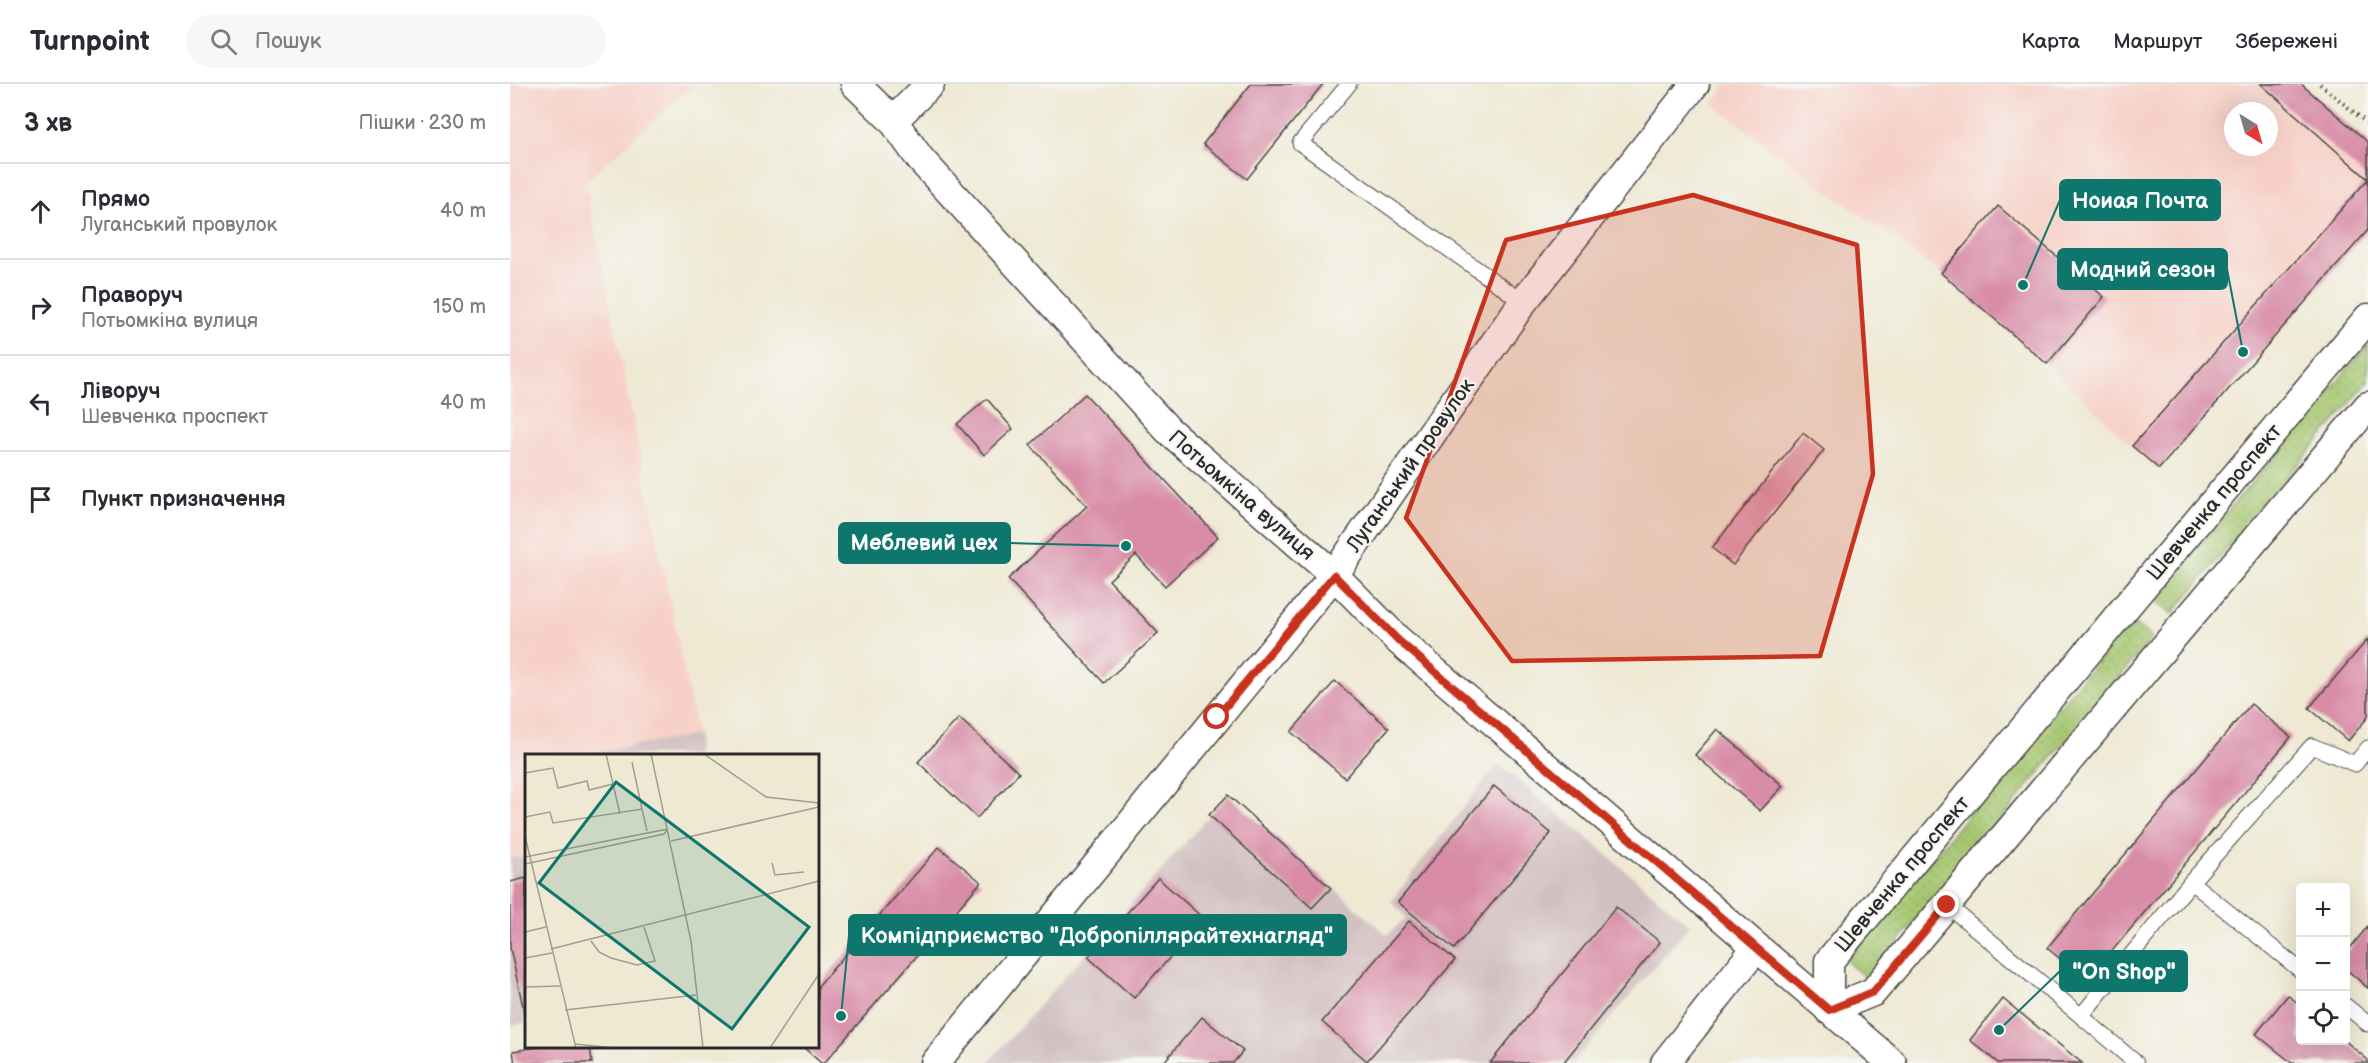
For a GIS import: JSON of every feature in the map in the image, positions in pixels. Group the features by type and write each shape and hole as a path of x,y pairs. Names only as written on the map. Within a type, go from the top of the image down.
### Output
{"street":[{"name":"Потьомкіна вулиця","path":"855,84 892,121 921,160 1168,430 1334,575 1398,640 1892,1063"},
{"path":"892,121 930,84"},
{"name":"Луганський провулок","path":"935,1063 1334,575 1523,302 1695,84"},
{"name":"Шевченка проспект","path":"1829,1010 1829,961 2368,318"},
{"path":"1829,1010 1873,992 2368,406"},
{"path":"1665,1063 1756,948"}],"lane":[{"path":"1349,84 1300,143 1523,302"},
{"path":"2081,1016 2191,882 2312,746 2355,764 2368,748"},
{"path":"2191,882 2296,966"},
{"path":"1947,905 2136,1063"},
{"path":"2350,1009 2368,1024"}],"path":[{"path":"2320,84 2368,124"}],"highlighted area":[{"path":"1693,195 1857,245 1873,474 1820,656 1512,661 1406,518 1506,240"}],"shaded area":[{"path":"510,84 694,84 585,182 697,735 585,754 525,754 525,857 510,858"},
{"path":"1727,84 2261,84 2368,179 2132,446 2047,364 1941,273 1804,174 1712,103"},
{"path":"697,735 696,754 585,754"},
{"path":"1498,763 1690,925 1573,1063 988,1063 1228,795 1387,935 1406,918 1391,901"},
{"path":"525,857 525,1023 510,1025 510,858"}],"green space":[{"path":"2368,345 2368,382 2172,614 2154,599"},
{"path":"2131,621 2152,638 1867,979 1846,961"}],"building":[{"path":"1251,84 1323,84 1247,179 1203,144"},
{"path":"2261,84 2301,84 2368,142 2368,179"},
{"path":"2368,179 2368,230 2159,469 2132,446"},
{"path":"1998,206 2104,297 2047,364 1941,273"},
{"path":"1085,394 1218,537 1165,586 1136,555 1109,580 1158,633 1104,683 1008,579 1087,506 1030,445"},
{"path":"987,399 1013,429 984,455 957,424"},
{"path":"1803,433 1824,450 1733,565 1712,548"},
{"path":"2368,639 2368,717 2348,741 2309,708"},
{"path":"1335,681 1389,728 1345,778 1291,732"},
{"path":"2251,704 2291,737 2087,981 2047,948"},
{"path":"959,718 1019,773 977,818 918,762"},
{"path":"1717,729 1783,786 1760,811 1695,755"},
{"path":"1494,786 1551,833 1454,949 1398,902"},
{"path":"1228,795 1331,888 1312,908 1209,815"},
{"path":"939,847 981,882 824,1063 821,1063 804,1048 819,1048 819,985"},
{"path":"525,878 525,1011 510,948 510,882"},
{"path":"1158,878 1204,919 1134,998 1088,957"},
{"path":"1616,907 1660,942 1563,1063 1490,1063"},
{"path":"1409,921 1455,960 1367,1061 1322,1022"},
{"path":"2368,926 2368,988 2350,972 2350,948"},
{"path":"2288,995 2296,1002 2296,1045 2350,1045 2368,1060 2368,1063 2292,1063 2256,1034"},
{"path":"2003,999 2082,1063 1998,1063 1970,1040"},
{"path":"1202,1017 1243,1051 1233,1063 1163,1063"},
{"path":"532,1048 590,1048 592,1063 515,1063 513,1051"}],"place":[{"name":"Ноиая Почта","path":"2023,285"},
{"name":"Модний сезон","path":"2243,352"},
{"name":"Меблевий цех","path":"1126,546"},
{"name":"Компідприємство \"Добропіллярайтехнагляд\"","path":"841,1016"},
{"name":"\"On Shop\"","path":"1999,1030"}],"route":[{"path":"1217,717 1334,575 1398,640 1829,1010 1873,992 1947,905"}]}
